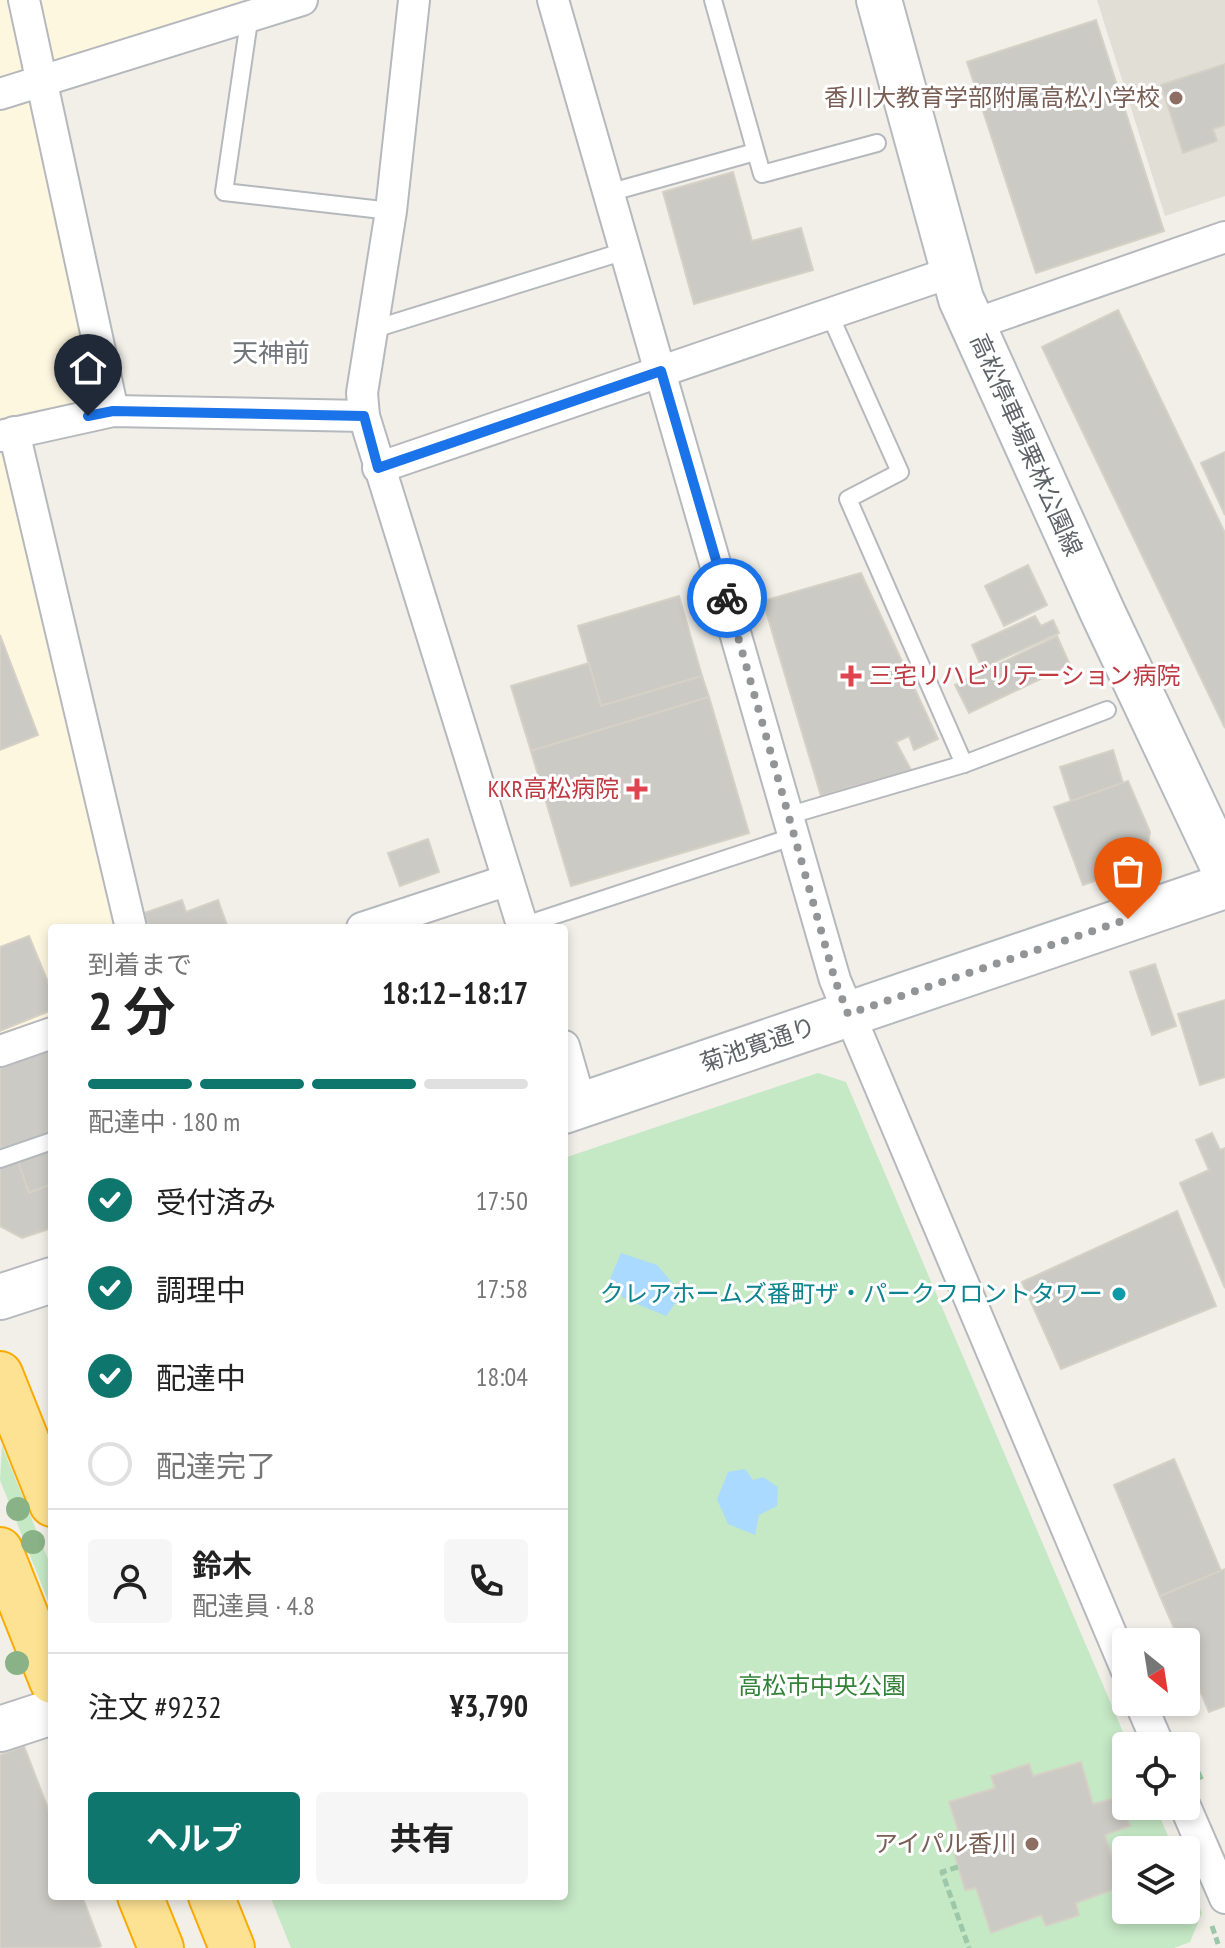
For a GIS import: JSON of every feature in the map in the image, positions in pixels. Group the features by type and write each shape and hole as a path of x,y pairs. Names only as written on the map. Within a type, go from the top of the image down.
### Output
{"highway":[{"path":"0,1374 48,1494"},
{"path":"0,1550 48,1671"},
{"path":"142,1900 161,1948"},
{"path":"213,1900 232,1948"}],"main road":[{"name":"高松停車場栗林公園線","path":"879,0 952,272 972,325 1225,871"},
{"name":"菊池寛通り","path":"573,1108 1225,886"},
{"path":"0,1297 48,1281"},
{"path":"0,1729 48,1713"}],"street":[{"path":"24,0 113,411"},
{"path":"0,94 302,0"},
{"path":"414,0 391,211 362,393 364,416 521,924"},
{"path":"553,0 848,1014 1037,1493 1112,1641"},
{"path":"972,325 1225,237"},
{"path":"378,468 952,272"},
{"path":"130,924 7,434 113,411 364,416"},
{"path":"374,924 508,880"},
{"path":"0,1051 48,1034"},
{"path":"568,1074 573,1108"},
{"path":"1151,1716 1163,1732"},
{"path":"1200,1814 1225,1898"}],"lane":[{"path":"713,0 762,174 877,143"},
{"path":"250,14 224,192 391,211"},
{"path":"608,193 755,152"},
{"path":"371,330 625,251"},
{"path":"829,313 900,472 848,499 964,764"},
{"path":"530,924 1107,710"},
{"path":"0,1159 48,1142"}],"path":[{"path":"958,1867 942,1872 969,1948"}],"shaded area":[{"path":"0,0 291,0 0,84"},
{"name":"香川大教育学部附属高松小学校","path":"1097,0 1225,0 1225,196 1165,216"},
{"path":"26,100 39,113 96,391 90,406 0,429 0,108"},
{"path":"0,454 10,464 113,924 48,924 48,1018 0,1036"}],"green space":[{"name":"高松市中央公園","path":"818,1073 846,1082 1112,1706 1112,1716 1116,1716 1123,1732 1112,1732 1112,1820 1161,1820 1168,1836 1112,1836 1112,1924 1197,1924 1190,1942 1174,1948 291,1948 272,1900 568,1900 568,1157"},
{"path":"2,1446 48,1559 48,1601 0,1480"}],"water":[{"path":"621,1253 657,1265 682,1294 666,1316 623,1298 610,1279"},
{"path":"745,1469 753,1480 763,1477 778,1487 777,1506 759,1515 755,1535 728,1524 717,1499 728,1472"}],"building":[{"path":"1096,20 1164,231 1036,273 967,62"},
{"path":"1225,64 1225,125 1213,129 1217,141 1183,153 1161,85"},
{"path":"733,172 752,241 801,228 813,270 694,304 663,192"},
{"path":"1118,310 1225,533 1225,728 1042,347"},
{"path":"1225,452 1225,515 1201,463"},
{"path":"1028,565 1047,605 1004,626 985,586"},
{"path":"861,573 938,739 914,750 909,736 896,742 911,770 821,796 763,601"},
{"path":"679,596 702,676 601,706 578,626"},
{"path":"1035,616 1041,626 1053,620 1059,633 982,668 972,645"},
{"path":"0,635 38,735 0,750"},
{"path":"1057,636 1070,665 969,713 955,685"},
{"path":"589,663 601,706 702,676 709,697 531,751 511,686"},
{"path":"709,697 749,833 571,886 531,751"},
{"path":"1113,750 1123,783 1071,801 1060,767"},
{"path":"1128,781 1150,832 1144,864 1083,885 1054,807"},
{"path":"428,839 439,872 400,886 388,853"},
{"path":"182,900 186,912 218,900 227,924 148,924 144,913"},
{"path":"29,936 48,982 48,1012 0,1031 0,947"},
{"path":"1155,964 1176,1026 1152,1035 1130,972"},
{"path":"1225,1000 1225,1077 1200,1085 1178,1014"},
{"path":"48,1050 48,1137 0,1154 0,1067"},
{"path":"1212,1133 1220,1150 1225,1148 1225,1288 1180,1183 1209,1170 1196,1140"},
{"path":"48,1148 48,1186 29,1193 17,1159"},
{"path":"17,1159 29,1193 48,1186 48,1229 22,1238 0,1226 0,1165"},
{"name":"クレアホームズ番町ザ・パークフロントタワー","path":"1177,1211 1216,1306 1061,1369 1022,1282"},
{"path":"1174,1459 1221,1571 1160,1596 1114,1485"},
{"path":"1225,1569 1225,1706 1209,1712 1200,1690 1200,1628 1174,1628 1160,1596"},
{"path":"24,1746 48,1809 48,1900 84,1900 101,1946 0,1948 0,1755"},
{"path":"1081,1762 1093,1804 1112,1799 1112,1820 1128,1820 1130,1826 1105,1835 1112,1858 1112,1890 1076,1903 1079,1915 1046,1926 1041,1915 991,1933 976,1888 965,1890 954,1853 964,1849 949,1802 995,1788 991,1776 1029,1764 1033,1776"}],"way so far":[{"path":"727,598 835,980 848,1014 1128,919"}],"place":[{"name":"香川大教育学部附属高松小学校","path":"1176,98"},
{"name":"三宅リハビリテーション病院","path":"851,676"},
{"name":"KKR高松病院","path":"637,789"},
{"name":"クレアホームズ番町ザ・パークフロントタワー","path":"1119,1294"},
{"name":"アイパル香川","path":"1032,1844"}],"district":[{"name":"天神前","path":"271,353"}],"route":[{"path":"88,416 113,411 364,416 378,468 661,371 727,598"}]}
